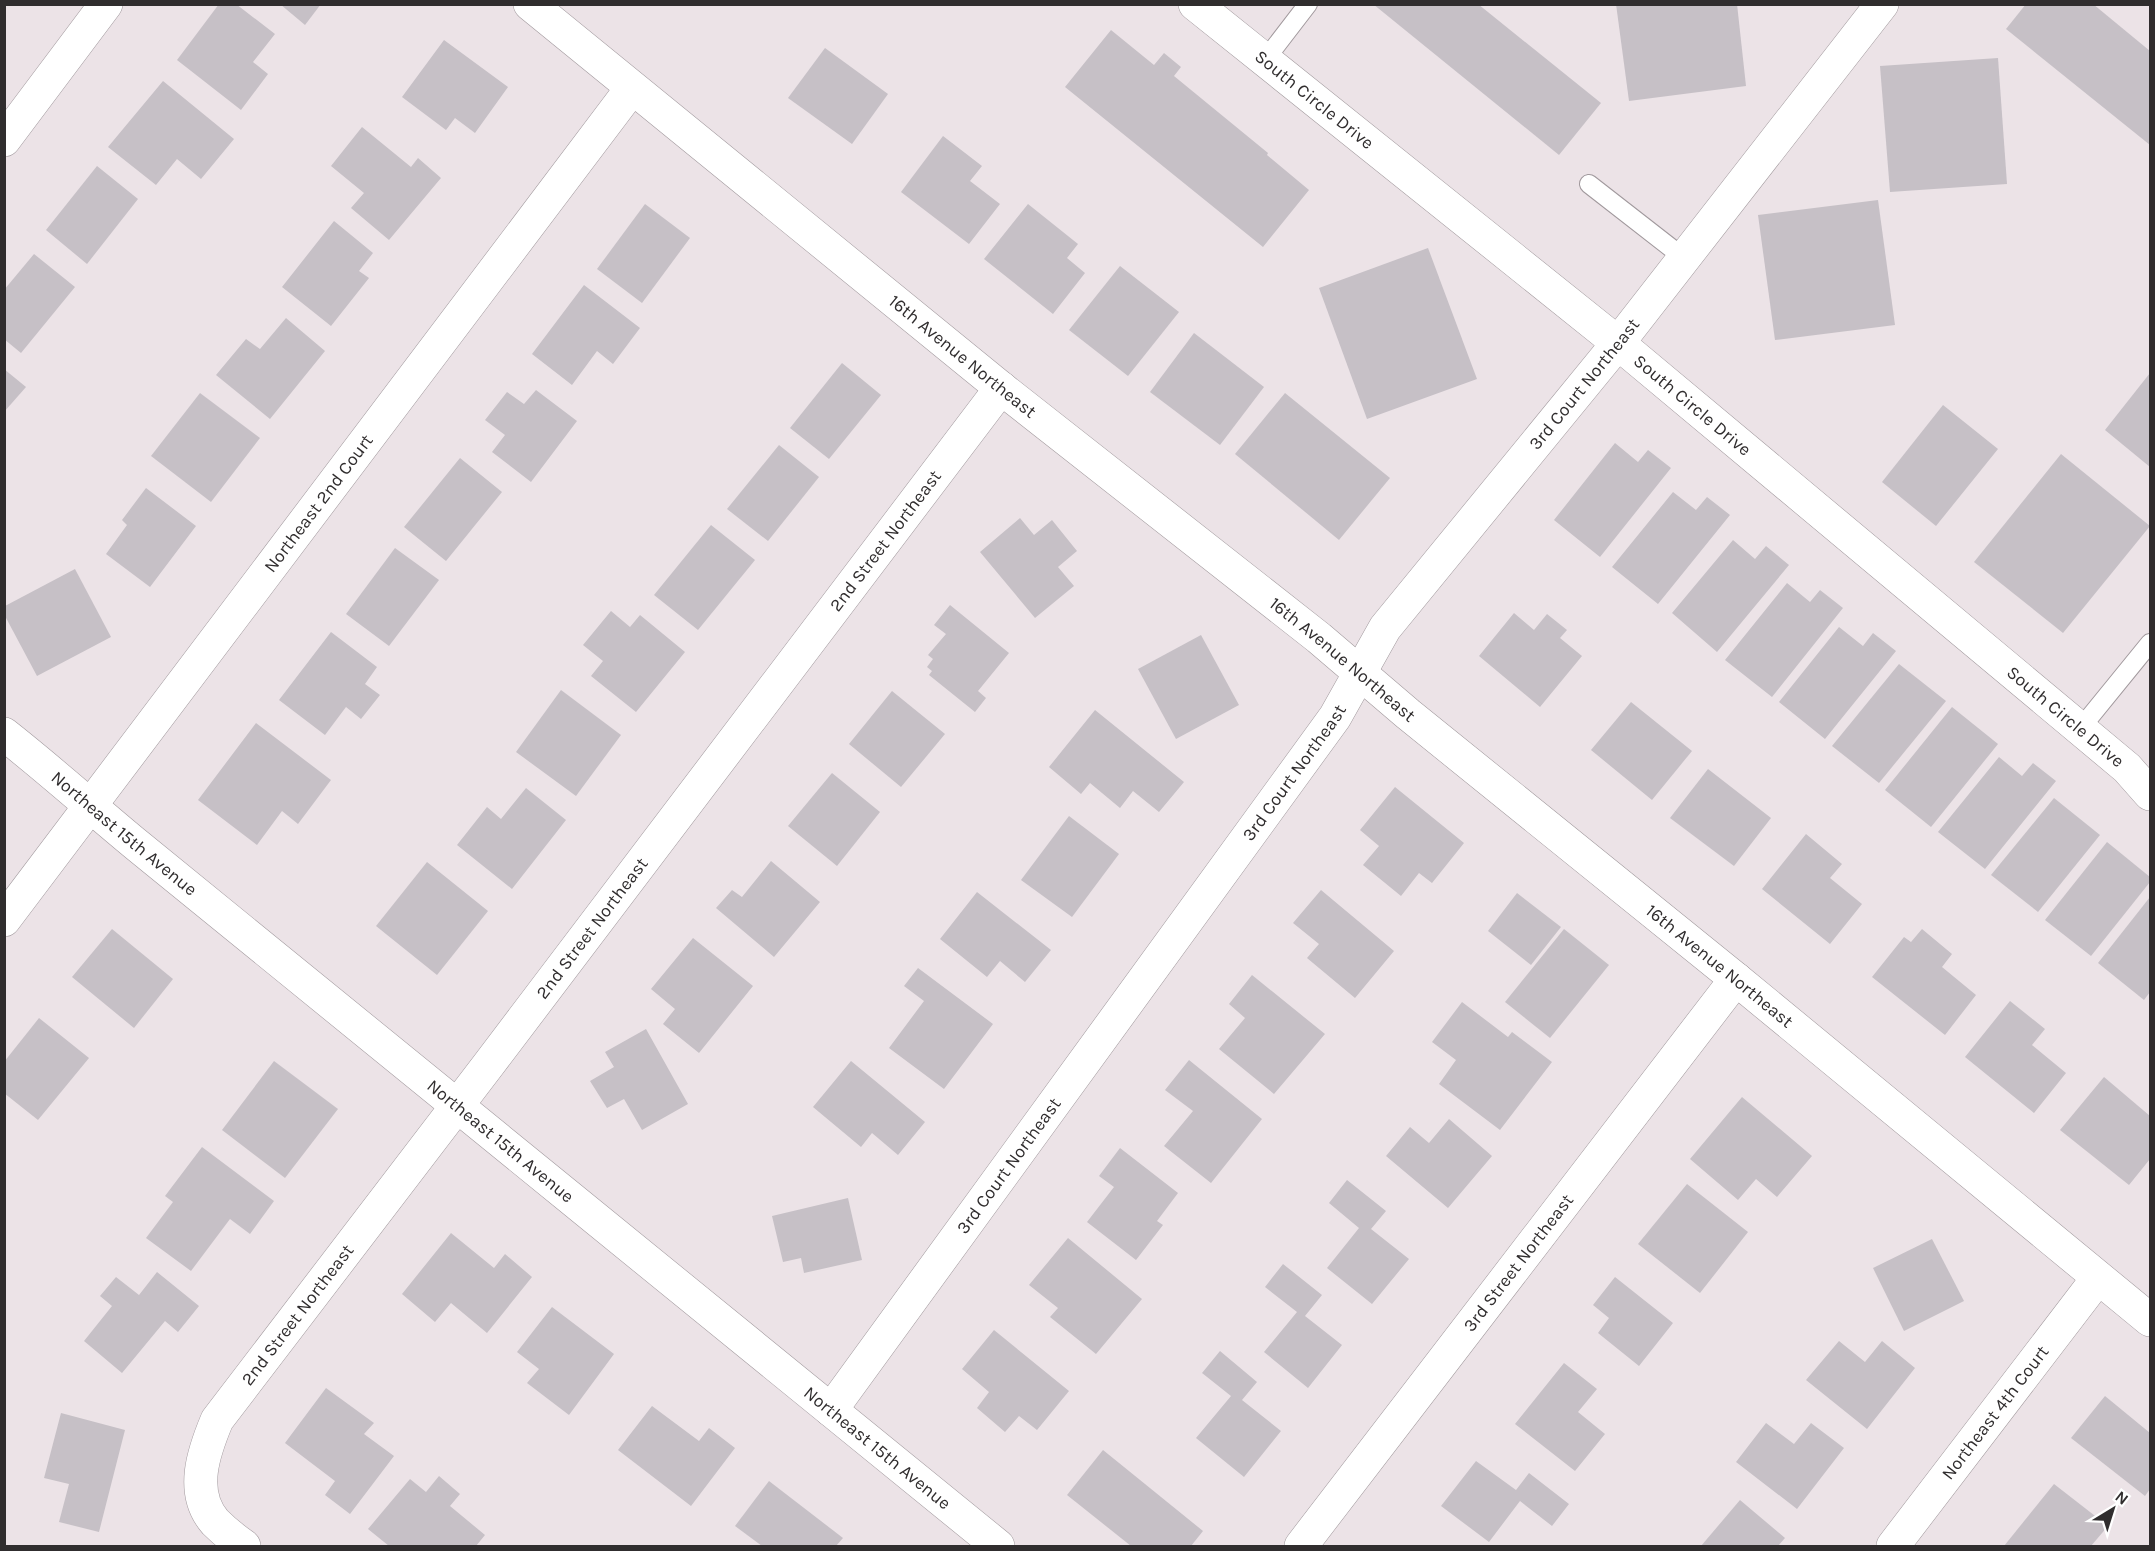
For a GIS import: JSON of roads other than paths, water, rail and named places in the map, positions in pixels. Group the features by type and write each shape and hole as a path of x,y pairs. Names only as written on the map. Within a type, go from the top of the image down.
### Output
{"street":[{"path":"4,140 105,4"},
{"name":"16th Avenue Northeast","path":"530,4 1002,388 1319,638 2151,1320"},
{"name":"South Circle Drive","path":"1195,4 1618,343 2127,768 2151,794"},
{"name":"3rd Court Northeast","path":"831,1410 1335,717 1385,628 1618,343 1882,4"},
{"name":"Northeast 2nd Court","path":"4,920 632,88"},
{"name":"2nd Street Northeast","path":"244,1546 213,1520 204,1502 200,1476 205,1448 217,1419 1002,388"},
{"name":"Northeast 15th Avenue","path":"4,734 998,1546"},
{"name":"3rd Street Northeast","path":"1301,1546 1736,979"},
{"name":"Northeast 4th Court","path":"1893,1546 2098,1278"}],"lane":[{"path":"1265,60 1308,4"},
{"path":"1589,184 1684,258"},
{"path":"2080,729 2151,643"}]}
